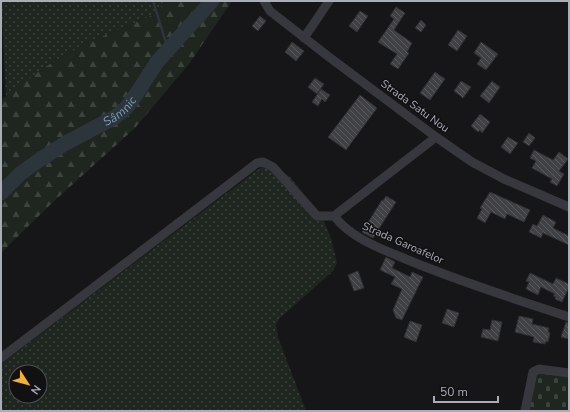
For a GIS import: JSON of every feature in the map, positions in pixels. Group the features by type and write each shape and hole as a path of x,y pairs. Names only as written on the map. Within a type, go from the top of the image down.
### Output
{"street":[{"name":"Strada Satu Nou","path":"264,1 270,11 304,38 436,137 472,162 493,174 569,207"},
{"path":"304,38 329,1"},
{"path":"1,358 258,163 263,162 273,167 317,216 334,216 436,137"},
{"name":"Strada Garoafelor","path":"334,216 339,223 350,232 382,249 462,282 569,317"},
{"path":"525,411 533,372 535,370 539,369 569,373"}],"green space":[{"path":"1,1 167,1 151,16 87,43 45,67 6,97"},
{"path":"167,1 232,1 189,64 135,128 51,204 1,253 1,100 45,67 87,43 151,16"},
{"path":"264,165 289,176 321,214 331,238 337,263 333,271 280,318 276,325 278,337 306,411 1,411 1,364"},
{"path":"538,372 569,376 569,411 529,411 535,375"}],"building":[{"path":"396,7 405,13 394,30 412,43 407,52 409,53 398,69 390,64 397,54 378,42 394,19 390,16"},
{"path":"360,11 368,16 357,32 349,26"},
{"path":"260,16 266,21 258,31 252,26"},
{"path":"421,20 426,25 421,32 415,28"},
{"path":"458,30 467,36 457,51 448,45"},
{"path":"292,42 304,51 296,61 285,52"},
{"path":"481,42 498,54 486,70 477,64 481,58 474,53"},
{"path":"435,72 445,79 430,100 420,93"},
{"path":"315,78 324,84 317,94 308,87"},
{"path":"461,81 471,87 463,98 454,91"},
{"path":"492,81 500,87 489,103 480,96"},
{"path":"321,89 330,95 325,102 322,99 318,106 312,102"},
{"path":"360,95 377,108 346,150 328,137"},
{"path":"480,114 490,122 482,133 480,130 478,132 471,126"},
{"path":"529,133 535,138 529,146 523,142"},
{"path":"508,137 518,143 510,154 501,147"},
{"path":"534,150 553,160 559,152 568,159 559,171 564,174 557,186 550,182 552,179 532,168 536,161 530,158"},
{"path":"490,192 530,210 524,222 507,214 505,219 491,212 485,223 477,218 482,209 480,208"},
{"path":"386,196 396,202 373,238 362,232"},
{"path":"543,215 556,222 553,228 569,236 569,245 543,233 541,238 529,232 533,224 537,226"},
{"path":"386,257 395,262 392,268 410,277 412,272 423,277 402,320 396,318 393,310 402,289 391,284 395,277 380,270"},
{"path":"358,271 364,288 354,291 348,275"},
{"path":"530,273 553,284 556,278 569,284 562,302 555,299 556,297 553,296 555,294 541,287 538,295 526,289 529,282 526,281"},
{"path":"447,309 459,313 454,327 442,323"},
{"path":"519,316 533,319 532,324 549,328 548,332 550,333 548,342 546,341 545,344 533,342 534,337 515,332"},
{"path":"492,320 502,322 498,341 481,337 483,329 490,330"},
{"path":"410,321 422,325 416,342 404,337"},
{"path":"566,322 569,323 569,339 561,337"}],"waterway":[{"path":"153,1 168,49"},
{"name":"Sâmnic","path":"1,193 20,174 35,163 64,144 115,117 126,108 157,62 212,1"}]}
